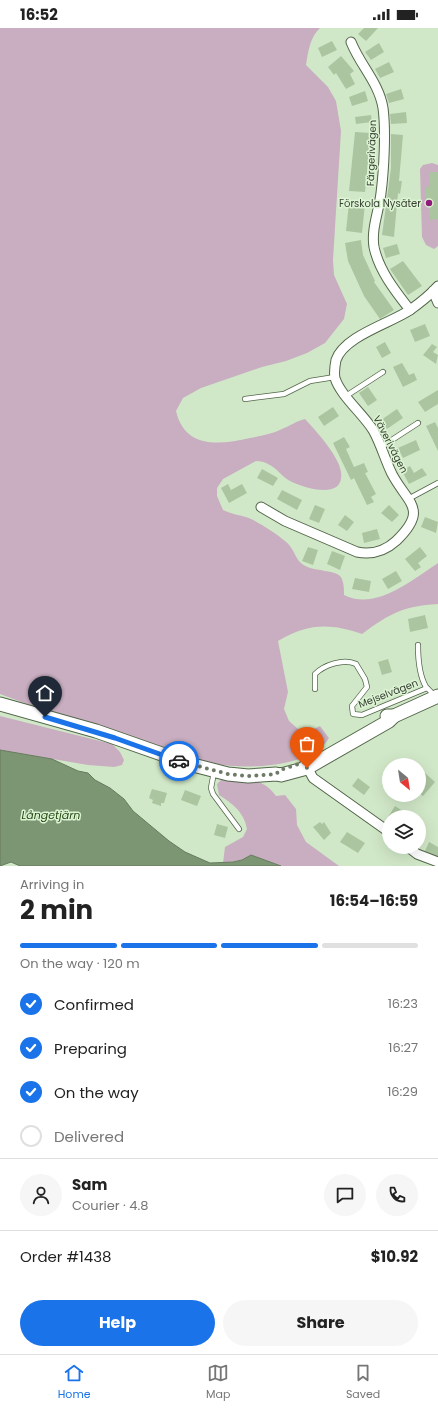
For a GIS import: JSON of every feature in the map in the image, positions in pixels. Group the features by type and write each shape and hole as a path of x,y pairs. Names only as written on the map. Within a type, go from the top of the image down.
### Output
{"street":[{"name":"Färgerivägen","path":"352,42 357,57 369,72 382,106 384,128 381,193 373,235 374,247 386,276 410,310"},
{"path":"335,377 337,359 345,346 410,310 436,289"},
{"path":"436,289 438,303"},
{"name":"Väverivägen","path":"261,507 285,522 336,545 366,554 384,550 401,536 413,516 414,511 410,498 394,476 381,447 364,417 346,396 335,377"},
{"path":"0,704 96,731 170,758 215,771 248,776 276,774 280,770 306,765 386,716 394,716 433,694"},
{"path":"306,765 313,778 382,827"},
{"path":"417,854 438,862"}],"lane":[{"path":"346,396 383,372"},
{"path":"245,398 284,394 310,382 335,377"},
{"path":"381,447 418,423"},
{"path":"410,498 438,483"},
{"path":"418,645 420,668 433,694"},
{"name":"Mejselvägen","path":"315,689 315,674 318,671 345,661 356,664 365,679 367,687 352,706 353,714 362,715 433,694"},
{"path":"215,771 211,788 213,794 239,829"}],"shaded area":[{"path":"0,28 320,28 312,40 306,65 328,87 336,101 341,131 333,260 334,275 347,304 344,319 325,343 307,353 201,388 183,398 176,411 180,423 187,432 195,438 215,443 266,435 305,419 332,451 336,459 341,472 341,481 337,487 322,490 304,487 287,479 267,463 256,461 223,479 217,488 217,496 223,510 249,518 282,538 288,544 299,561 305,566 335,573 340,576 343,583 344,595 356,599 369,599 381,596 405,585 438,563 438,604 415,607 397,612 380,621 362,634 340,628 319,627 299,631 278,641 288,692 284,709 289,721 298,729 314,729 320,726 329,738 321,747 311,754 285,763 271,765 232,766 214,763 161,749 60,716 0,694"},
{"name":"Förskola Nysäter","path":"432,163 438,165 438,246 434,249 426,245 422,237 420,169 423,165"},
{"path":"0,716 112,744 120,752 124,760 122,765 114,767 88,765 0,750"},
{"path":"222,779 252,780 265,785 276,796 285,795 296,809 297,825 306,842 339,866 281,866 251,855 242,860 223,863 225,847 243,837 247,829 241,813 219,795 217,784"}],"water":[{"name":"Långetjärn","path":"0,750 52,759 78,771 88,773 95,780 110,788 124,799 133,811 169,841 185,852 210,863 233,862 242,860 251,855 281,866 20,866 11,862 0,866"}],"building":[{"path":"364,28 378,28 366,41 358,34"},
{"path":"332,41 337,50 322,57 318,48"},
{"path":"379,43 384,52 371,60 365,52"},
{"path":"341,56 354,71 350,74 355,84 346,89 336,73 334,75 328,67"},
{"path":"389,62 394,72 380,78 375,69"},
{"path":"401,89 404,99 389,103 386,94"},
{"path":"365,91 368,101 352,106 349,97"},
{"path":"406,112 407,123 391,124 390,114"},
{"path":"371,115 372,122 356,124 355,117"},
{"path":"355,132 371,133 365,192 349,191"},
{"path":"391,134 403,135 399,181 402,181 400,194 398,193 394,237 382,235 391,168"},
{"path":"429,172 438,172 438,219 429,220 429,205 425,205 425,187 429,187"},
{"path":"349,203 365,204 362,233 346,231"},
{"path":"361,240 363,255 375,281 374,282 394,310 380,319 364,296 348,261 345,243"},
{"path":"397,244 400,254 386,258 383,248"},
{"path":"403,261 422,286 408,295 390,269"},
{"path":"425,324 430,336 415,342 410,330"},
{"path":"385,342 391,353 382,358 376,347"},
{"path":"432,344 437,347 433,352 438,355 436,364 423,355"},
{"path":"402,363 409,375 414,373 417,380 403,387 393,367"},
{"path":"368,387 377,400 368,406 359,393"},
{"path":"438,390 438,404 425,412 418,402"},
{"path":"333,407 339,416 324,426 318,417"},
{"path":"397,409 403,418 387,429 381,420"},
{"path":"435,422 438,428 438,451 426,426"},
{"path":"344,437 350,447 346,449 354,467 364,463 368,472 365,473 376,494 371,497 374,502 367,505 354,478 351,480 333,443"},
{"path":"416,440 420,450 403,458 398,448"},
{"path":"410,466 414,473 422,468 427,475 409,484 402,471"},
{"path":"262,469 278,478 273,486 257,478"},
{"path":"228,484 231,490 242,484 247,493 229,503 221,488"},
{"path":"282,490 302,500 297,510 277,499"},
{"path":"315,505 325,509 319,523 309,519"},
{"path":"389,505 399,515 392,522 381,513"},
{"path":"345,515 354,522 347,531 338,525"},
{"path":"425,517 438,522 436,533 421,527"},
{"path":"377,529 380,539 364,543 362,533"},
{"path":"308,547 318,550 313,565 302,561"},
{"path":"420,547 427,556 418,563 421,567 415,571 405,559"},
{"path":"332,551 345,556 340,570 327,564"},
{"path":"396,571 402,581 388,589 382,579"},
{"path":"355,578 371,581 369,592 352,589"},
{"path":"425,615 428,628 410,632 408,619"},
{"path":"388,659 392,672 382,675 378,662"},
{"path":"426,774 435,782 426,792"},
{"path":"358,778 370,787 364,795 352,786"},
{"path":"152,789 167,793 164,803 161,803 161,806 152,803 153,800 149,798"},
{"path":"185,790 201,796 197,806 181,800"},
{"path":"395,806 401,810 392,810"},
{"path":"320,822 322,824 324,822 331,833 324,840 313,827"},
{"path":"217,824 228,827 225,838 214,835"},
{"path":"347,832 365,843 358,853 340,842"},
{"path":"429,842 438,847 438,856 426,851"}],"way so far":[{"path":"179,761 228,774 248,776 276,774 280,770 305,762 307,768"}],"place":[{"name":"Förskola Nysäter","path":"429,203"}],"route":[{"path":"45,717 96,731 179,761"}]}
